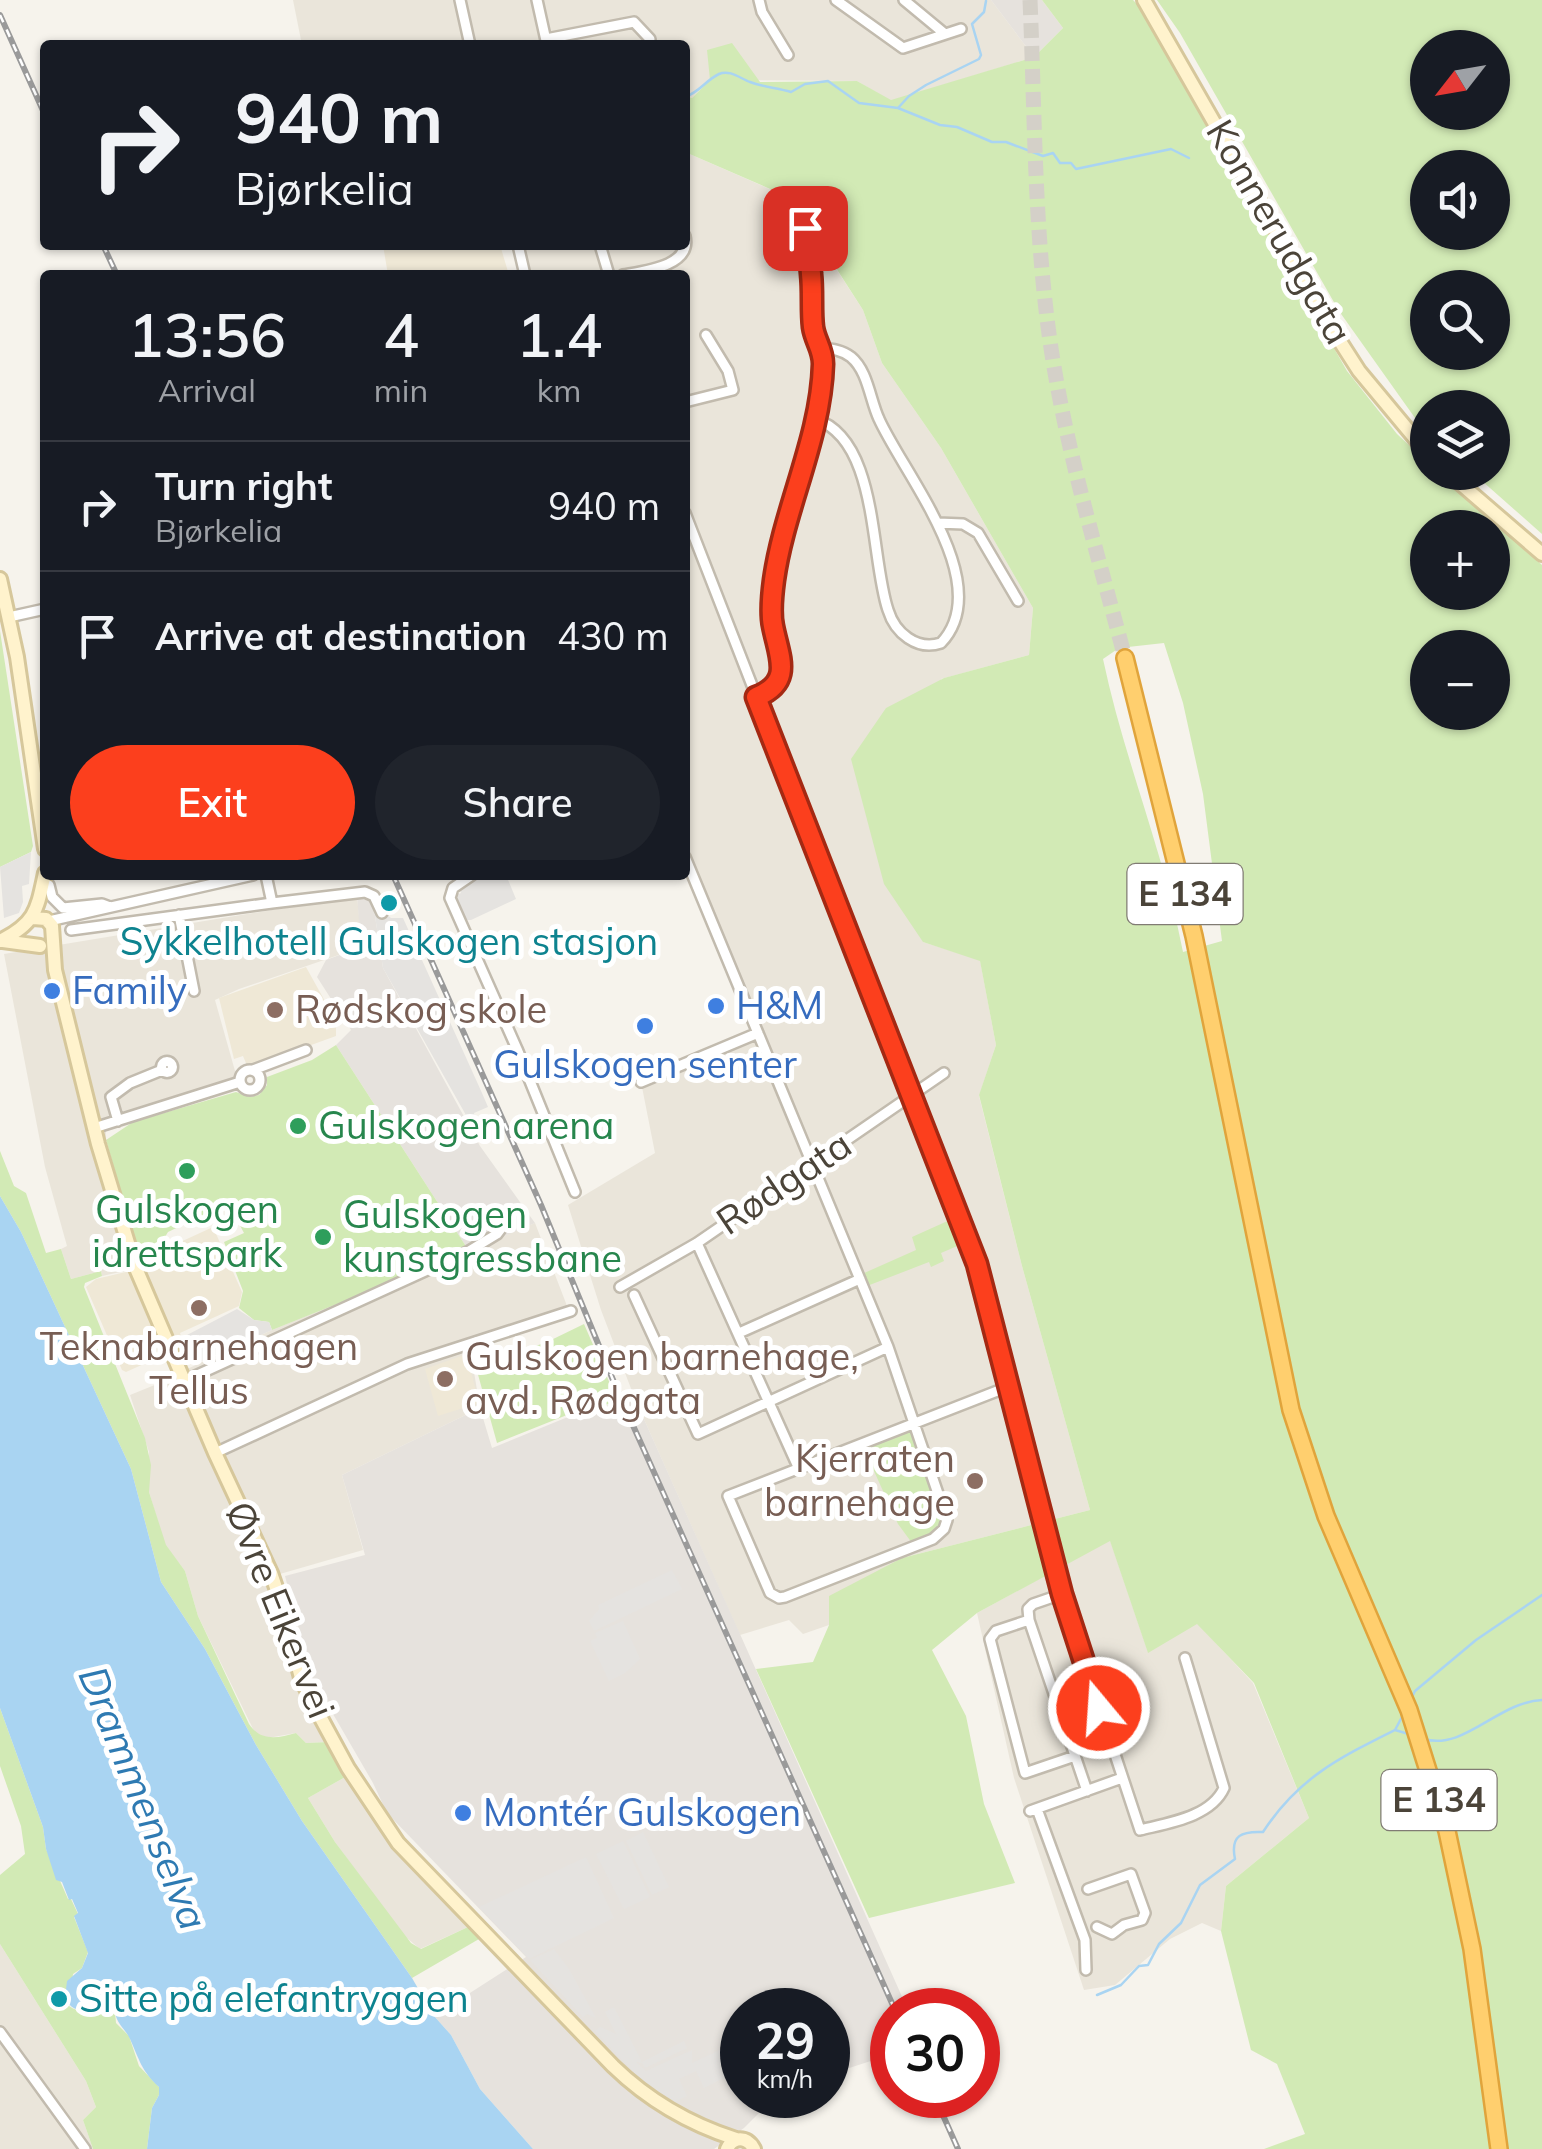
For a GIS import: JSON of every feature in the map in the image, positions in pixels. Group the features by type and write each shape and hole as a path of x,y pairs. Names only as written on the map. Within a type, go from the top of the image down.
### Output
{"highway":[{"name":"E 134","path":"1125,658 1178,864 1302,1455 1409,1710 1441,1807 1470,1937 1496,2149"}],"main road":[{"name":"Konnerudgata","path":"1144,0 1334,332 1358,371 1410,433"},
{"path":"1468,490 1542,554"},
{"path":"0,579 40,818"},
{"path":"0,941 41,930 48,880"},
{"name":"Øvre Eikervei","path":"41,930 56,970 94,1128 135,1266 215,1454 271,1573 301,1678 374,1810 398,1843 612,2066 642,2092 729,2146 749,2142 754,2149"}],"street":[{"path":"460,0 469,40"},
{"path":"538,0 546,40"},
{"path":"758,0 788,55"},
{"path":"836,0 903,48 961,29"},
{"path":"904,0 946,34"},
{"path":"555,40 634,22 650,39"},
{"path":"756,697 774,688 781,675 782,662 772,623 776,562 816,419 823,366 822,348 814,333 805,228"},
{"path":"643,270 659,266 685,250"},
{"path":"690,401 732,390 727,368 706,335"},
{"path":"816,419 836,430 861,477 872,516 888,612 908,638 931,646 941,643 950,634 957,610 949,548 921,488 880,423 859,366 837,350 822,348"},
{"path":"938,523 963,524 978,533 1018,600"},
{"path":"690,526 977,1264 1062,1594 1140,1830 1184,1819 1218,1800 1224,1788 1186,1658"},
{"path":"9,617 40,610"},
{"path":"690,869 888,1347 915,1423 947,1520 944,1529 933,1538 779,1598 770,1593 728,1496 798,1469 915,1423 1010,1386"},
{"path":"48,880 52,897 62,908 102,904 112,908"},
{"path":"41,930 68,918 232,880"},
{"path":"267,880 272,903"},
{"path":"465,880 453,888 450,898 575,1192"},
{"path":"71,930 365,892 374,896 382,914"},
{"path":"178,915 194,991"},
{"path":"641,1082 758,1032"},
{"path":"240,1082 244,1072 306,1050"},
{"path":"118,1121 111,1096 162,1070"},
{"path":"240,1082 246,1089 256,1088 260,1079 252,1070"},
{"name":"Rødgata","path":"620,1287 697,1243 944,1074"},
{"path":"94,1128 240,1082"},
{"path":"184,1381 469,1251 497,1234 506,1222"},
{"path":"697,1243 798,1469"},
{"path":"739,1332 860,1279"},
{"path":"634,1294 698,1434 888,1347"},
{"path":"215,1454 418,1360 571,1311"},
{"path":"1062,1594 1032,1604 1029,1620 1087,1791"},
{"path":"1029,1620 996,1631 990,1638 1024,1774 1075,1756"},
{"path":"1086,1970 1085,1940 1034,1810 1122,1778"},
{"path":"1088,1889 1131,1874 1145,1913 1142,1920 1124,1924 1112,1934 1097,1928"},
{"path":"0,2032 85,2149"}],"shaded area":[{"path":"293,0 991,0 1034,57 891,101 857,81 710,80 692,98 690,40 301,40"},
{"path":"991,0 1042,0 1063,28 1034,57"},
{"path":"690,154 790,198 863,310 882,363 941,448 1033,608 1029,655 941,679 923,942 980,960 996,1045 979,1096 1090,1510 902,1558 829,1625 803,1634 789,1620 740,1635 635,1399 601,1310 568,1205 655,1153 641,1082 758,1032 690,869 690,270 524,270 519,250 690,250"},
{"path":"384,250 502,250 508,270 387,270"},
{"path":"31,852 29,884 22,886 19,913 4,918 0,867"},
{"path":"473,880 508,880 516,899 464,920 454,896 461,893 458,886"},
{"path":"357,896 362,947 215,1000 237,1078 106,1121 106,1140 139,1255 185,1370 272,1330 535,1223 569,1311 469,1342 480,1408 342,1475 363,1550 273,1576 329,1742 306,1743 296,1733 268,1738 255,1733 198,1616 185,1571 165,1545 149,1492 149,1452 130,1395 177,1376 134,1269 102,1276 101,1271 71,1279 61,1249 67,1246 45,1167 4,954"},
{"path":"357,896 373,903 383,968 480,1146 535,1223 469,1251 336,1045 351,1030 317,977 326,960 361,947"},
{"path":"373,903 391,918 403,918 482,1093 488,1107 474,1113 476,1121 471,1124 383,968"},
{"name":"Rødskog skole","path":"306,967 336,1021 336,1036 248,1068 243,1056 234,1059 219,998"},
{"path":"213,1227 242,1292 239,1306 180,1333 182,1339 176,1343 139,1261"},
{"path":"130,1271 157,1334 138,1343 146,1363 126,1372 86,1287 96,1279"},
{"path":"237,1309 254,1320 269,1322 272,1330 195,1364 187,1335"},
{"path":"464,1355 479,1403 438,1416 425,1369"},
{"path":"635,1399 898,1988 870,1988 870,2061 850,2068 850,1988 720,1988 720,2118 754,2118 714,2149 533,2149 480,2089 451,2035 434,2016 526,1957 387,1813 311,1676 285,1576 365,1555 342,1475 480,1408 492,1448 580,1412"},
{"path":"1110,1540 1148,1652 1197,1623 1253,1683 1309,1818 1226,1886 1221,1931 1202,1923 1170,1939 1115,1985 1084,1990 1014,1778 977,1613"},
{"path":"672,1570 682,1589 594,1631 589,1621 598,1605"},
{"path":"623,1621 640,1659 609,1681 590,1641 597,1638 595,1633"},
{"path":"347,1776 396,1848 468,1927 420,1949 401,1933 308,1798"},
{"path":"643,1832 669,1887 652,1895 626,1841"},
{"path":"623,1841 650,1897 624,1909 596,1854"},
{"path":"586,1857 614,1918 529,1959 479,1907"},
{"path":"0,1944 86,2081 96,2107 83,2120 93,2149 0,2149"},
{"path":"554,1949 596,2018 587,2014 583,2017 530,1960"},
{"path":"614,2007 642,2062 684,2041 687,2048 645,2068 636,2062 646,2071 692,2050 692,2063 720,2050 720,2080 704,2088 696,2071 679,2079 687,2096 675,2102 644,2083 595,2031 600,2027 616,2034 605,2012"}],"green space":[{"path":"1042,0 1133,0 1347,371 1410,446 1410,490 1458,490 1480,510 1410,510 1410,610 1510,610 1510,536 1542,565 1542,2149 1264,2149 1305,2134 1277,2064 1251,2050 1221,1931 1226,1886 1309,1818 1254,1683 1197,1624 1148,1653 1110,1541 977,1613 932,1650 966,1716 984,1804 1015,1883 869,1918 756,1669 813,1662 829,1625 829,1596 902,1558 1090,1510 979,1095 996,1045 980,961 923,942 884,884 851,759 886,708 944,678 1029,655 1033,608 941,448 882,363 863,310 791,198 690,154 690,97 710,80 707,50 732,43 760,82 857,81 891,100 1034,57 1063,28","holes":["1164,643 1183,703 1203,794 1222,941 1183,952 1103,659 1119,648"]},
{"path":"1157,0 1542,0 1542,534 1492,490 1510,490 1510,390 1410,390 1410,411 1339,311 1180,33"},
{"path":"0,631 33,846 31,852 0,867"},
{"path":"336,1045 469,1251 272,1330 269,1322 254,1320 239,1308 243,1291 224,1242 244,1233 228,1203 168,1232 160,1245 139,1255 106,1140 133,1122 236,1092 250,1097 259,1095 267,1085 267,1077 312,1060"},
{"path":"0,1151 14,1186 26,1193 46,1253 61,1249 71,1279 101,1271 102,1276 84,1287 145,1438 151,1465 149,1492 166,1545 185,1571 198,1616 249,1724 264,1736 296,1733 306,1743 329,1742 347,1776 308,1798 335,1842 411,1943 421,1949 468,1927 479,1939 412,1978 302,1821 205,1649 161,1582 131,1469 21,1232 0,1196"},
{"path":"952,1219 962,1244 941,1253 944,1261 931,1267 929,1262 867,1286 862,1274 916,1250 912,1237"},
{"path":"584,1324 618,1402 577,1411 497,1443 477,1371 480,1365 547,1342"},
{"path":"914,1431 944,1521 937,1532 912,1543 898,1524 864,1449"},
{"path":"0,1708 43,1827 46,1849 78,1914 74,1917 88,1952 82,1968 73,1974 69,2006 80,2011 115,2012 116,2023 129,2036 139,2066 159,2087 147,2149 93,2149 83,2120 96,2107 86,2081 0,1944 0,1875 25,1854 21,1826 0,1766"}],"water":[{"name":"Drammenselva","path":"0,1196 21,1232 131,1469 161,1582 205,1649 302,1821 412,1978 434,2016 451,2035 480,2089 533,2149 147,2149 159,2087 145,2070 115,2012 82,2011 65,1998 67,1981 82,1968 88,1953 72,1899 69,1900 62,1882 56,1880 43,1827 0,1708"}],"waterway":[{"path":"690,94 719,74 727,73 791,92 805,84 828,81 859,103 898,108 926,85 979,59 972,24 984,12 986,1"},
{"path":"898,108 992,142 1006,142 1043,156 1053,153 1060,163 1071,163 1076,169 1171,149 1189,158"},
{"path":"1411,1699 1415,1691 1476,1640 1542,1595"},
{"path":"1424,1739 1453,1738 1511,1709 1542,1700"},
{"path":"1395,1730 1403,1715"},
{"path":"1097,1995 1121,1985 1139,1966 1148,1965 1159,1944 1181,1923 1200,1885 1235,1859 1234,1845 1239,1836 1263,1832 1305,1783 1338,1760 1395,1730 1412,1735"}],"tunnel":[{"path":"1030,0 1038,218 1051,348 1074,466 1125,658"}],"railway":[{"path":"0,15 40,104"},
{"path":"105,250 115,270"},
{"path":"395,880 541,1205 618,1392 885,1988"},
{"path":"944,2118 958,2149"}],"place":[{"name":"Sykkelhotell Gulskogen stasjon","path":"389,903"},
{"name":"Family","path":"52,991"},
{"name":"H&M","path":"716,1006"},
{"name":"Rødskog skole","path":"275,1010"},
{"name":"Gulskogen senter","path":"645,1026"},
{"name":"Gulskogen arena","path":"298,1126"},
{"name":"Gulskogen idrettspark","path":"187,1171"},
{"name":"Gulskogen kunstgressbane","path":"323,1237"},
{"name":"Teknabarnehagen Tellus","path":"199,1308"},
{"name":"Gulskogen barnehage, avd. Rødgata","path":"445,1379"},
{"name":"Kjerraten barnehage","path":"975,1481"},
{"name":"Montér Gulskogen","path":"463,1813"},
{"name":"Sitte på elefantryggen","path":"59,1999"}],"route":[{"path":"805,228 814,333 822,348 823,366 816,419 776,562 772,623 782,662 781,675 774,688 756,697 977,1264 1062,1594 1099,1708"}]}
